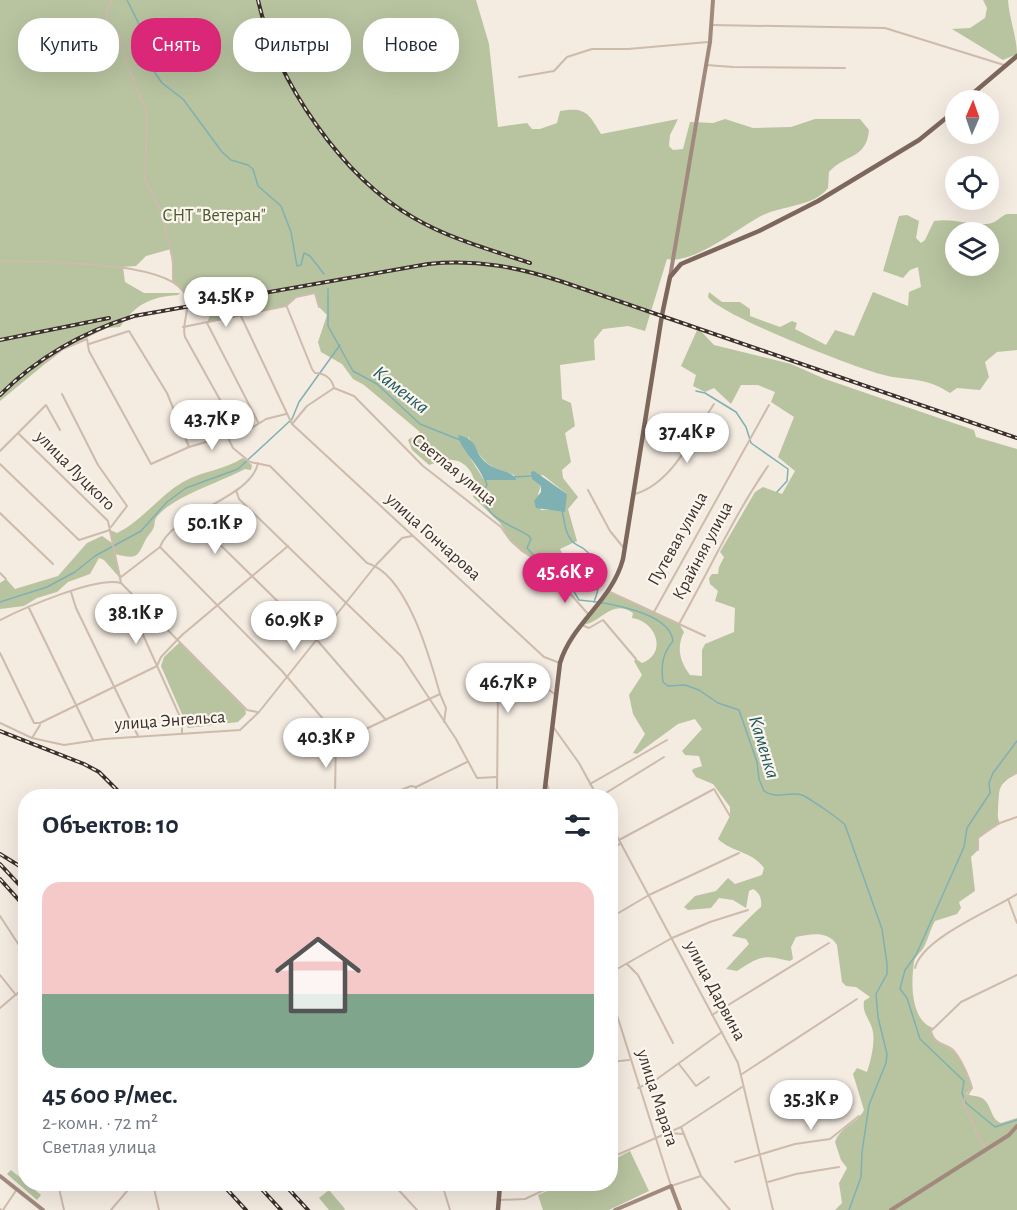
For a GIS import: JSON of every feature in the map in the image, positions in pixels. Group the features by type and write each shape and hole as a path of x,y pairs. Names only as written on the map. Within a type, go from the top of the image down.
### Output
{"main road":[{"path":"976,90 1017,56"},
{"path":"545,789 560,663 565,648 610,592 617,579 625,549 670,277 681,264 759,231 818,201 920,140 945,119"},
{"path":"498,1210 500,1191"}],"street":[{"path":"112,0 107,8 106,19 119,35 124,46 123,54 147,114 145,180 158,205 165,226 174,261 173,282"},
{"path":"670,277 710,42 713,0"},
{"path":"712,25 885,28 1004,65"},
{"path":"519,77 554,71 567,57 592,49 620,50 710,42"},
{"path":"706,65 733,68 844,68"},
{"path":"0,261 123,267 158,274 173,282 185,294 188,306 183,327 185,337 224,408 233,448 250,462 270,466 367,563 376,565 405,600 431,660 446,708 444,722"},
{"path":"183,327 286,306 296,297 315,293 319,307"},
{"name":"Светлая улица","path":"286,306 315,373 322,373 328,377 334,388 354,396 423,466 501,527 522,552 565,579 567,590 590,616"},
{"name":"улица Гончарова","path":"240,314 291,423 544,657 560,663"},
{"path":"207,323 258,423"},
{"path":"89,344 129,331 167,393 189,447"},
{"path":"46,362 63,349 84,338 147,460 155,464 189,447 250,429 258,423 286,414"},
{"path":"291,423 307,406 334,388"},
{"path":"0,464 79,540 110,530 127,507 98,465 62,394"},
{"path":"635,494 647,490 665,476 714,404"},
{"path":"0,451 46,405 60,430"},
{"name":"Путевая улица","path":"610,592 654,612 769,405"},
{"name":"улица Луцкого","path":"18,433 108,521 110,530"},
{"path":"122,577 160,547 171,532 236,490 254,473 258,463"},
{"name":"Крайняя улица","path":"705,636 679,624 703,582 725,535 768,466"},
{"path":"236,490 239,499 402,657 477,778 497,777"},
{"path":"588,490 610,531 625,549"},
{"path":"0,513 53,564"},
{"path":"193,518 317,640 386,720"},
{"path":"110,530 114,553 122,577 121,583"},
{"name":"улица Энгельса","path":"0,723 32,738 64,745 138,736 240,730 259,712 376,565 402,538 412,536"},
{"path":"0,653 34,723 40,723 157,666 161,657 179,638 288,546"},
{"path":"160,547 219,605 336,734 334,789"},
{"path":"0,573 6,579"},
{"path":"0,620 71,592 112,580 121,583 179,638 247,710 259,712"},
{"path":"71,592 76,608 138,736"},
{"path":"29,608 93,741"},
{"path":"654,612 679,624"},
{"path":"134,615 182,721 182,733"},
{"path":"582,625 590,628 603,620 636,659"},
{"path":"497,789 498,690 523,682 545,686 556,695"},
{"path":"336,743 430,701 440,694"},
{"path":"32,738 40,723"},
{"path":"552,726 579,763 593,789"},
{"path":"590,784 667,740"},
{"path":"612,789 664,757"},
{"path":"404,789 416,787 468,762"},
{"path":"1011,776 1017,773"},
{"path":"546,781 549,789"},
{"path":"620,842 714,789 730,816"},
{"path":"978,850 978,838 984,831 1017,817"},
{"name":"улица Дарвина","path":"618,838 722,1032 742,1074 742,1087 768,1182 773,1210"},
{"path":"618,913 648,895 739,853"},
{"path":"915,968 922,953 955,929 1017,894"},
{"path":"1008,899 1017,923"},
{"path":"618,969 672,938 710,922 748,910"},
{"path":"0,916 18,944"},
{"path":"712,1015 829,943"},
{"path":"627,964 638,975 673,1043"},
{"path":"0,975 16,995 0,1008"},
{"path":"985,1150 964,1106 964,1100 972,1088 954,1051 938,1043 931,1031 961,1002 1017,975"},
{"path":"742,1074 857,999"},
{"name":"улица Марата","path":"618,1021 638,1089 680,1210"},
{"path":"638,1089 679,1064 722,1032"},
{"path":"618,1061 629,1060"},
{"path":"679,1064 696,1086 709,1077"},
{"path":"618,1154 681,1126 742,1087"},
{"path":"735,1162 760,1154 830,1139 858,1116"},
{"path":"681,1126 701,1176 730,1210"},
{"path":"891,1210 1010,1135 1017,1126"},
{"path":"668,1133 684,1134"},
{"path":"768,1182 796,1174 839,1167"},
{"path":"0,1176 17,1189 1,1210"},
{"path":"615,1210 701,1176"},
{"path":"19,1191 43,1210"},
{"path":"60,1191 64,1210"},
{"path":"111,1210 127,1191"},
{"path":"155,1191 159,1210"},
{"path":"399,1191 417,1210"},
{"path":"444,1191 450,1210"},
{"path":"499,1200 525,1199 542,1191"}],"green space":[{"name":"СНТ \"Ветеран\"","path":"0,0 476,0 489,44 498,127 527,123 532,129 540,129 557,123 560,111 569,110 581,111 589,116 601,134 678,119 670,135 669,146 673,150 683,149 690,122 713,123 725,119 753,128 791,127 815,119 860,119 869,130 864,147 829,172 828,188 815,199 769,212 702,251 678,259 667,259 645,331 628,326 603,329 594,340 595,360 560,365 562,399 571,403 575,426 565,433 571,462 562,470 563,478 578,497 568,509 577,541 560,549 574,576 565,579 522,551 510,540 500,523 473,497 474,480 465,465 450,460 429,465 412,450 408,440 420,432 364,385 353,379 342,364 321,352 318,342 327,315 319,307 315,293 296,297 286,306 207,323 211,313 204,306 188,306 185,294 173,282 171,249 146,256 136,266 123,267 125,282 144,293 180,293 178,295 144,303 120,327 107,328 63,349 0,401","holes":["468,437 487,463 514,475 517,480 484,480 469,456","543,475 567,494 557,510 541,510 538,494 541,486 532,478"]},
{"path":"983,0 1008,0 1017,54 1003,60 952,29 970,28 985,18 987,8"},
{"path":"1007,214 1017,214 1017,350 997,352 985,362 989,377 980,390 957,388 950,393 923,381 865,369 736,316 708,297 709,292 722,302 740,302 750,309 750,316 780,327 792,321 797,323 795,329 826,345 835,330 854,336 873,292 908,306 909,292 921,287 918,267 910,270 903,278 883,271 899,216 907,215 919,221 916,238 921,243 925,240 934,221 960,222 945,222 945,276 999,276 999,222 994,222"},
{"path":"698,328 714,345 791,364 825,379 974,430 976,437 1017,449 1017,773 1005,781 1000,788 998,820 1000,824 978,838 978,850 971,857 975,891 959,902 961,908 957,914 935,921 924,947 914,961 912,980 916,1009 920,1017 925,1024 933,1028 931,1031 937,1041 955,1053 964,1067 972,1088 966,1094 980,1097 985,1101 997,1121 1001,1123 1017,1118 1017,1210 835,1210 842,1203 839,1183 847,1168 841,1160 835,1142 841,1132 864,1110 853,1074 857,1068 867,1072 871,1056 873,1033 864,1005 864,1001 870,997 856,987 846,986 842,982 837,945 824,935 796,937 791,947 793,959 790,961 768,957 752,962 737,971 726,969 749,944 746,939 732,936 761,907 759,894 753,889 749,891 746,908 733,900 719,898 711,908 688,910 684,907 695,896 716,891 728,878 735,884 762,875 764,868 754,858 718,839 730,816 730,807 713,784 696,777 692,771 702,766 699,756 685,755 682,751 702,729 695,719 678,724 637,754 633,753 645,734 633,714 629,695 642,675 634,661 636,659 642,663 655,652 657,645 653,631 640,620 632,618 633,613 619,608 582,625 610,592 679,624 684,632 680,644 680,655 684,665 690,675 702,676 702,650 705,644 734,632 735,608 715,601 718,591 710,584 709,578 712,574 718,574 724,557 720,552 755,492 763,487 782,494 795,471 778,457 794,417 771,402 775,392 758,385 741,385 731,404 714,388 705,392 693,386 696,375 681,366"},
{"path":"243,458 252,465 251,470 245,469 172,504 156,518 153,529 136,556 115,554 121,577 99,558 90,574 68,582 57,592 37,598 24,606 0,609 0,583 6,579 15,589 58,576 87,543 102,536 112,543 110,530 117,533 126,528 183,482"},
{"path":"180,642 245,709 246,714 238,722 188,728 161,666 164,657"},
{"path":"630,1151 649,1191 609,1210 543,1210 538,1195 547,1191 618,1191 618,1157"},
{"path":"11,1170 18,1176 18,1184 7,1174"},
{"path":"27,1191 36,1191 41,1195 37,1200"},
{"path":"330,1191 345,1209 329,1210 319,1198"}],"water":[{"path":"458,435 470,440 488,464 511,474 517,480 484,480 462,446"},
{"path":"534,471 567,494 565,512 536,508 534,501 541,492 541,486 532,479 531,472"}],"waterway":[{"name":"Каменка","path":"127,0 140,26 137,46 162,83 183,99 222,152 231,160 248,165 253,169 258,186 281,206 291,232 297,266 301,265 304,253 310,256 324,274"},
{"name":"Каменка","path":"328,289 328,326 353,371 377,384 420,424 460,440"},
{"path":"0,602 47,587 75,572 95,556 141,531 167,502 186,488 238,469 292,419 299,402 340,345"},
{"path":"696,391 705,393 736,412 746,427 751,443 788,469 787,481 777,492"},
{"path":"513,477 533,476"},
{"name":"Каменка","path":"485,479 487,485 482,494 488,509 500,520 529,536 531,539 527,548 538,560 561,570 579,600 634,610 660,622 669,631 673,641 663,660 663,682 668,686 685,685 699,690 718,703 739,710 757,762 759,779 764,791 773,795 802,795 845,825 882,929 887,964 887,974 876,994 878,1017 887,1054 886,1063 869,1105 861,1177 849,1210"},
{"path":"562,511 569,538 584,549 598,567 600,580 594,602"},
{"path":"1017,741 993,773 989,783 990,793 967,828 964,847 916,955 905,970 900,989 907,998 920,1039 964,1081 962,1093 966,1103 995,1127 1017,1120"}],"railway":[{"path":"258,0 267,31 296,94 316,124 362,178 387,200 414,218 471,244 530,263"},
{"path":"0,395 30,369 62,347 115,322 134,316 428,264 463,263 513,268 563,282 1017,438"},
{"path":"0,340 109,318"},
{"path":"0,731 84,764 99,772 116,789"},
{"path":"0,854 18,865"},
{"path":"0,864 18,883"},
{"path":"0,879 18,899"},
{"path":"228,1191 246,1210"},
{"path":"263,1191 281,1210"},
{"path":"290,1191 308,1210"}]}
